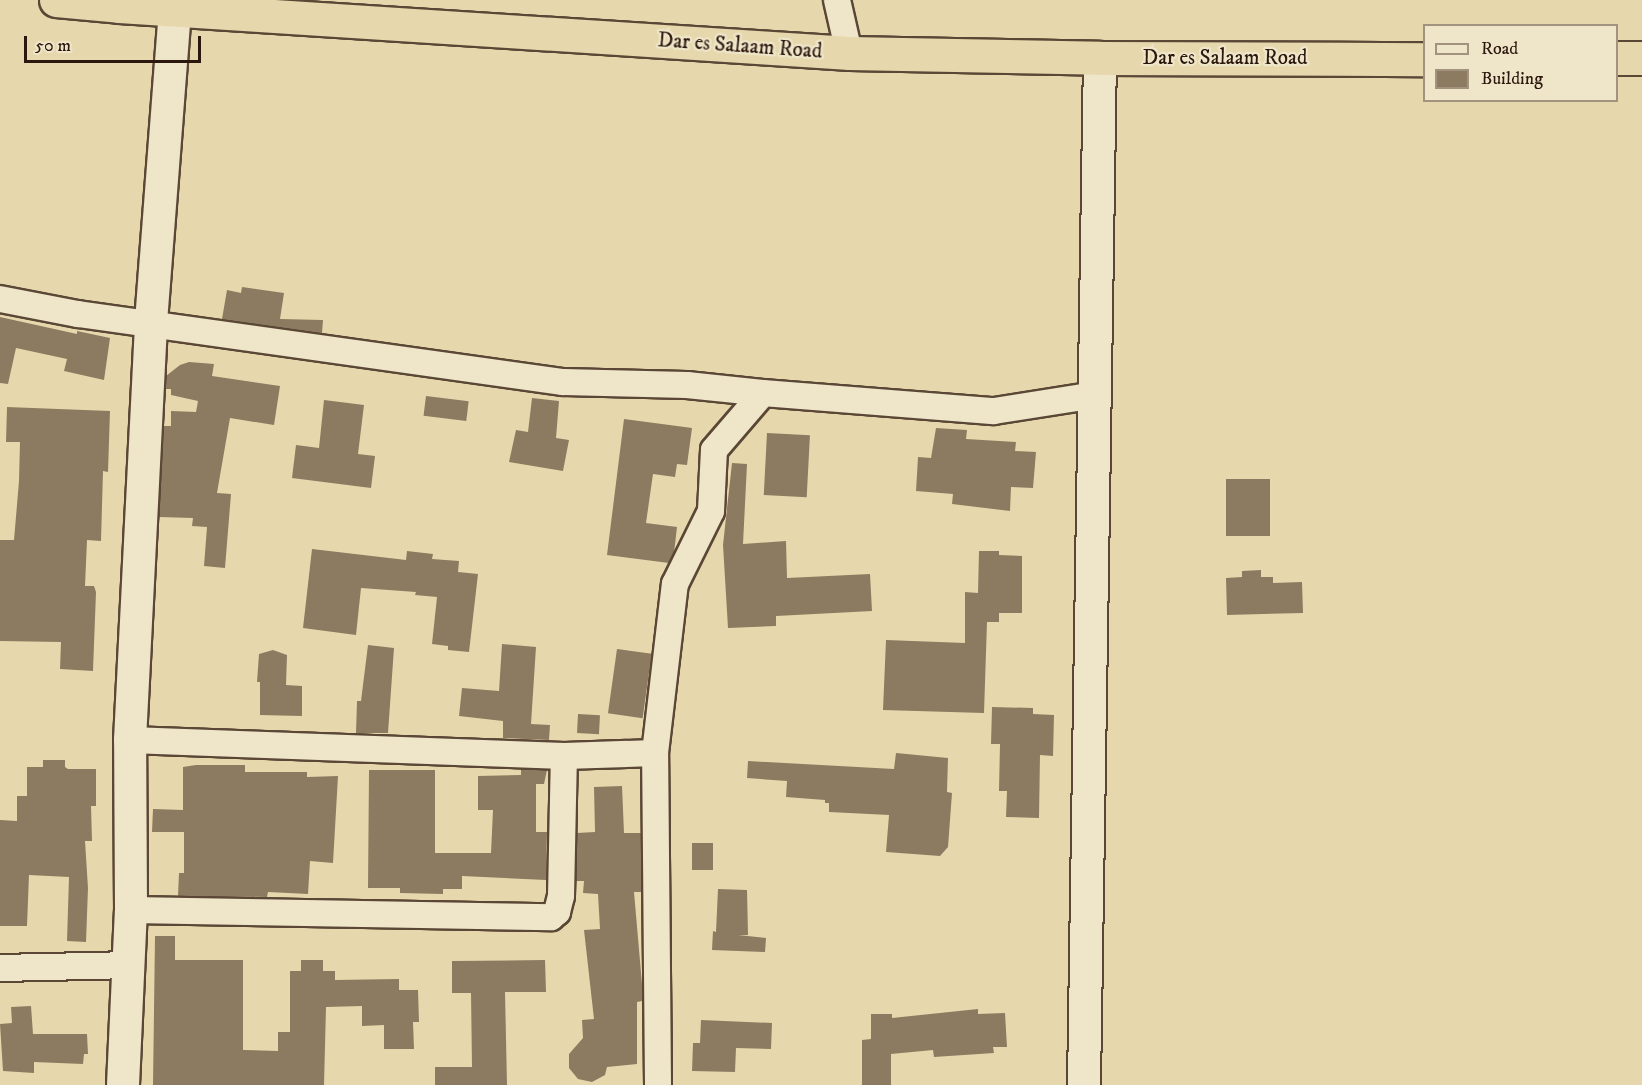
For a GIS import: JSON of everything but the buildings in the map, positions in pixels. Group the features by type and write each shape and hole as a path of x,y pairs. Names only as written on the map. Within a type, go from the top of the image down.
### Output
{"highway":[{"name":"Dar es Salaam Road","path":"56,0 849,53 1100,58 1423,59"},
{"path":"1618,58 1642,58"}],"street":[{"path":"837,0 849,53"},
{"path":"123,1085 131,910 130,740 151,322 175,9"},
{"path":"1084,1085 1100,58"},
{"path":"0,299 78,314 151,322 306,347 563,382 687,385 994,411 1095,395"},
{"path":"658,1085 655,753 675,584 711,511 714,450 763,393"},
{"path":"130,740 564,756 655,753"},
{"path":"131,910 551,917 557,912 561,896 564,756"},
{"path":"0,968 128,965"}]}
